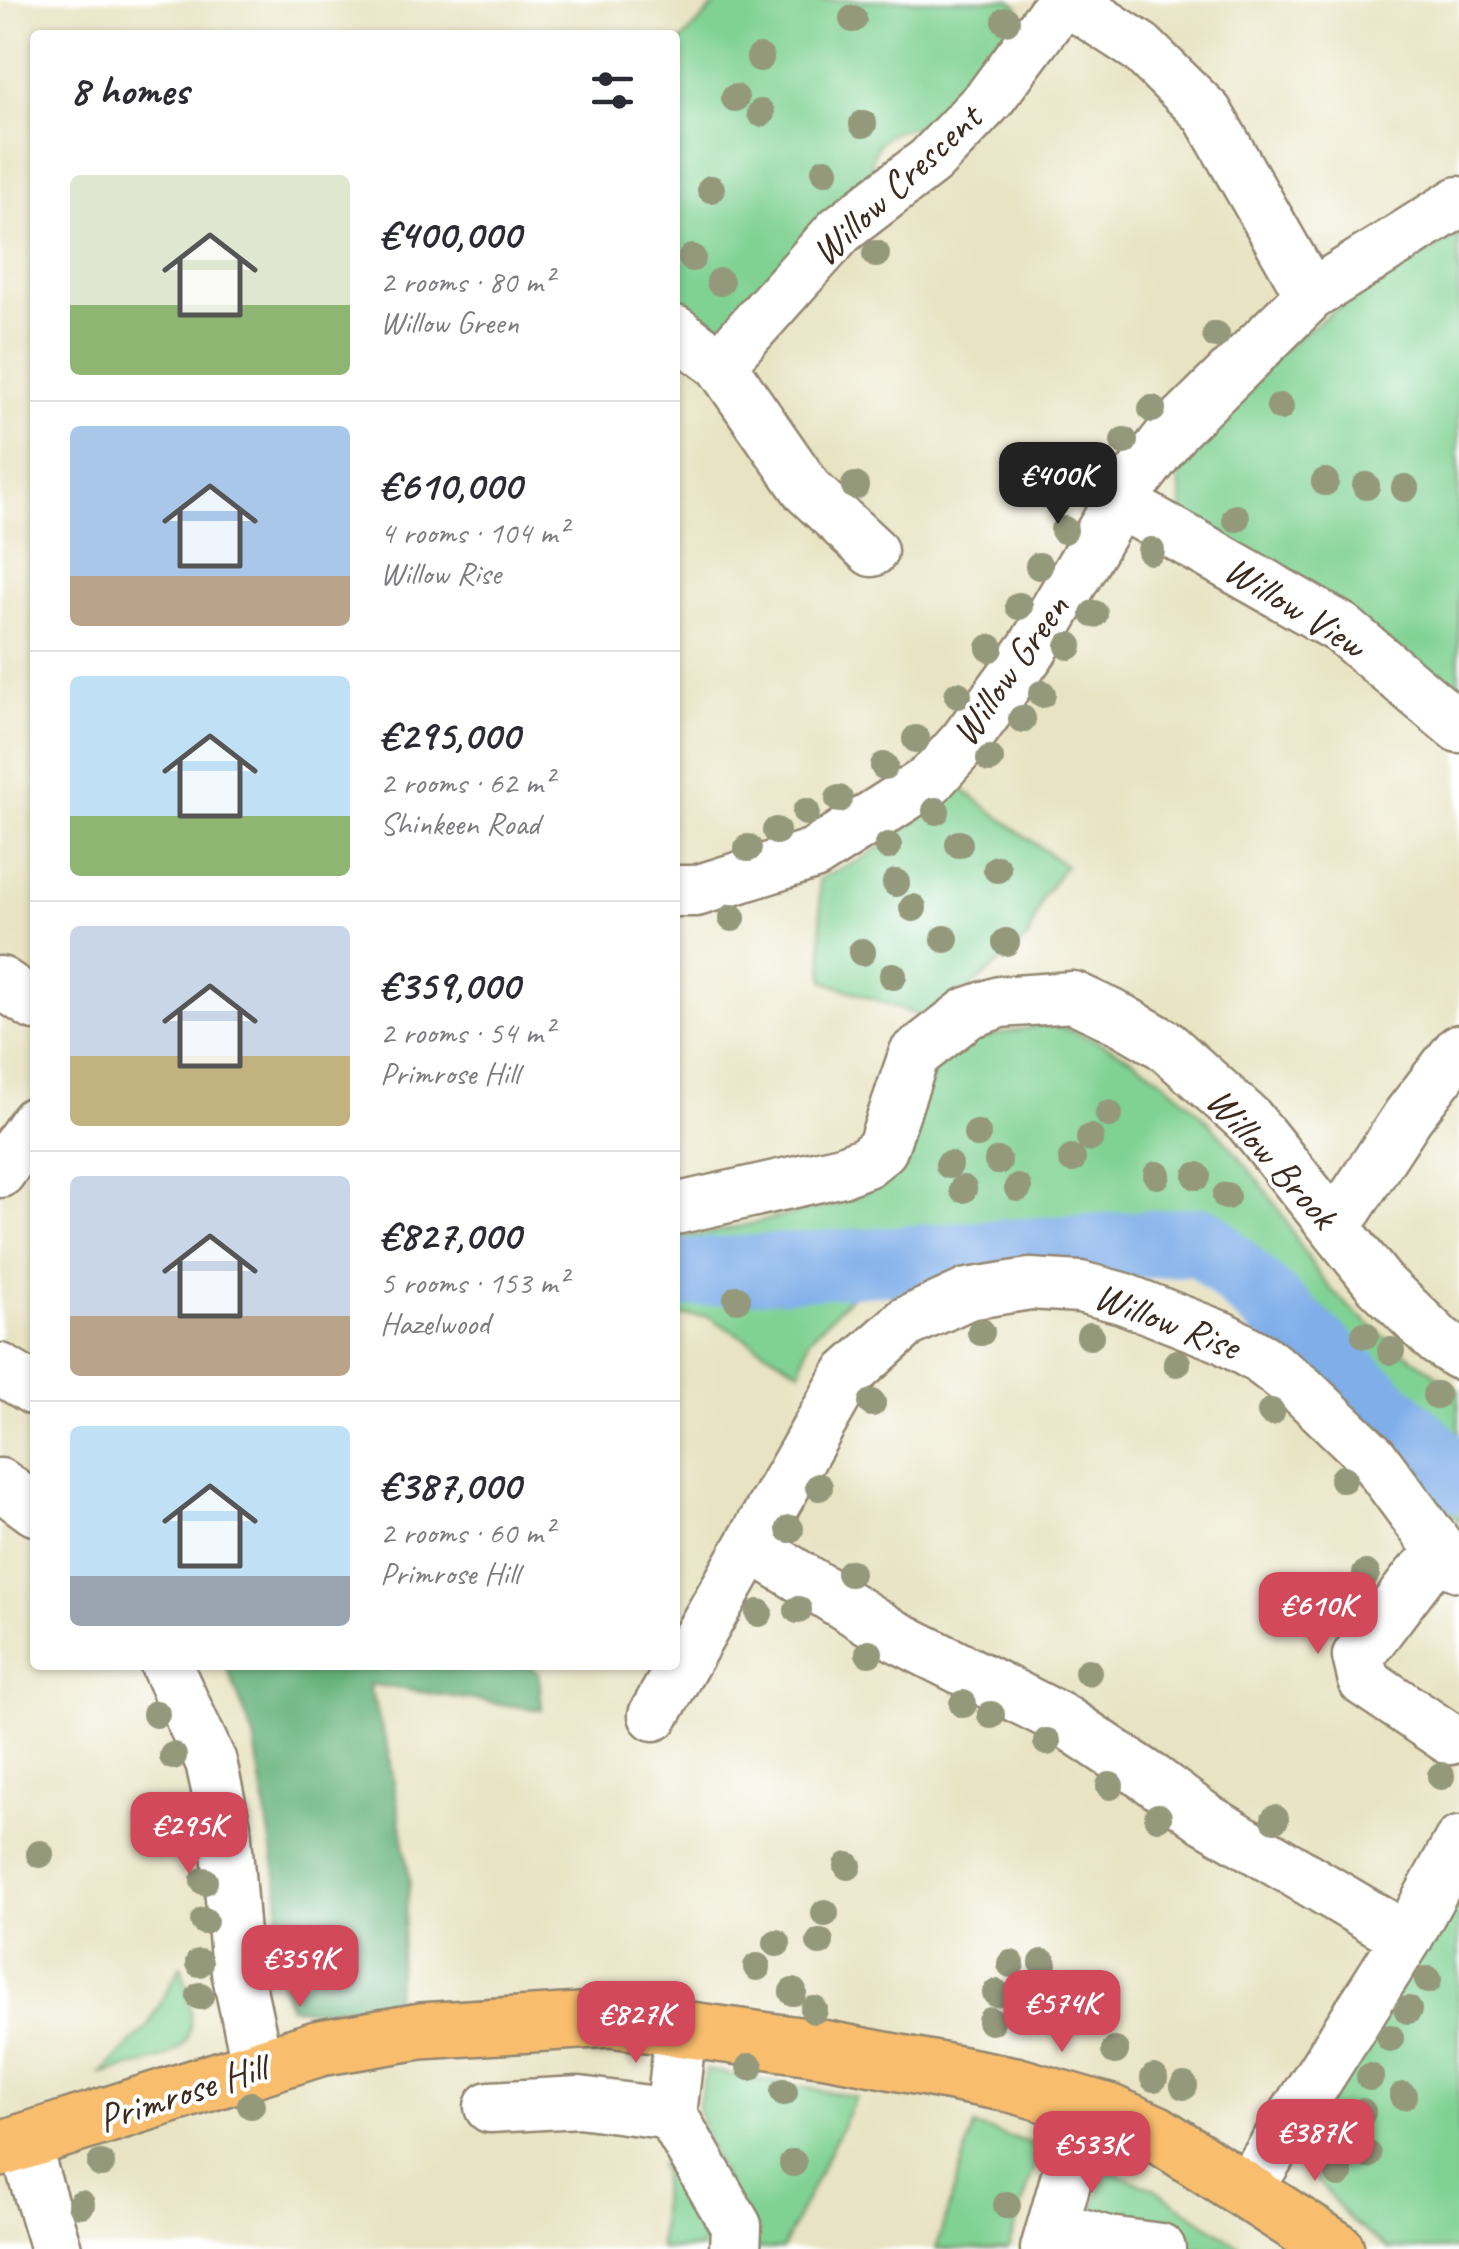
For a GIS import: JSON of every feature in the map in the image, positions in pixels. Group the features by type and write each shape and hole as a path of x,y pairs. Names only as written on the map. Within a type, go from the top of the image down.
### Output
{"main road":[{"name":"Primrose Hill","path":"12,2146 320,2048 421,2031 612,2019 828,2049 1015,2085 1108,2112 1156,2133 1336,2249"}],"street":[{"name":"Willow Crescent","path":"720,364 840,230 930,161 990,98 1065,0 1141,48 1207,113 1311,295"},
{"name":"Willow Green","path":"680,892 696,891 814,854 930,780 1033,648 1120,502 1175,429 1311,295 1459,202"},
{"path":"680,335 720,364 808,491 872,551"},
{"name":"Willow View","path":"1120,502 1342,628 1459,727"},
{"path":"0,982 30,1003"},
{"name":"Willow Brook","path":"680,1208 866,1162 882,1149 914,1055 923,1046 968,1012 1000,1002 1073,996 1165,1045 1249,1120 1380,1284 1438,1340 1459,1354"},
{"path":"1335,1227 1408,1116 1459,1050"},
{"path":"0,1172 30,1129"},
{"name":"Willow Rise","path":"654,1715 848,1375 907,1322 968,1294 1030,1284 1080,1287 1122,1298 1222,1337 1260,1358 1302,1390 1372,1458 1451,1560 1419,1576 1358,1656 1364,1682 1450,1739"},
{"path":"0,1370 30,1387"},
{"path":"0,1484 30,1506"},
{"path":"752,1546 892,1634 1063,1720 1206,1820 1407,1938"},
{"path":"168,1670 199,1733 218,1794 225,1826 238,1972 258,2068"},
{"path":"1247,2190 1407,1938 1459,1842"},
{"path":"681,2030 671,2114 736,2226 735,2249"},
{"path":"490,2107 579,2102 671,2114"},
{"path":"12,2146 56,2249"},
{"path":"1068,2172 1050,2238 1160,2249"}],"green space":[{"path":"720,0 1011,0 1023,20 951,127 905,129 883,139 872,162 871,181 726,327 708,331 680,312 680,43"},
{"path":"1459,235 1459,702 1184,520 1178,470 1237,393 1278,353 1343,305"},
{"path":"962,789 1065,866 1043,896 1028,938 974,985 919,1016 824,981 819,879 859,861"},
{"path":"1047,1024 1083,1035 1146,1068 1200,1113 1278,1208 1328,1286 1373,1328 1459,1390 1459,1522 1292,1343 1216,1286 1163,1264 1094,1258 990,1265 938,1278 900,1303 871,1276 809,1339 800,1371 707,1316 680,1316 680,1237 845,1202 874,1188 888,1170 921,1107 939,1060 969,1041"},
{"path":"228,1670 539,1673 542,1710 368,1684 389,1752 410,1881 394,2005 310,2010 290,2007 281,1983 278,1887 254,1737"},
{"path":"1459,1857 1459,2249 1388,2249 1351,2221 1316,2179 1315,2167 1323,2142 1311,2111"},
{"path":"181,1966 190,2019 188,2036 181,2047 151,2062 101,2074 148,2026"},
{"path":"706,2070 856,2097 782,2249 754,2249 703,2130 698,2107"},
{"path":"974,2126 1039,2146 1037,2159 1008,2249 936,2249"},
{"path":"662,2162 702,2220 702,2249 660,2249"},
{"path":"1105,2170 1155,2189 1244,2249 1115,2249 1094,2209"}],"waterway":[{"path":"680,1274 1202,1241 1459,1479"}]}
